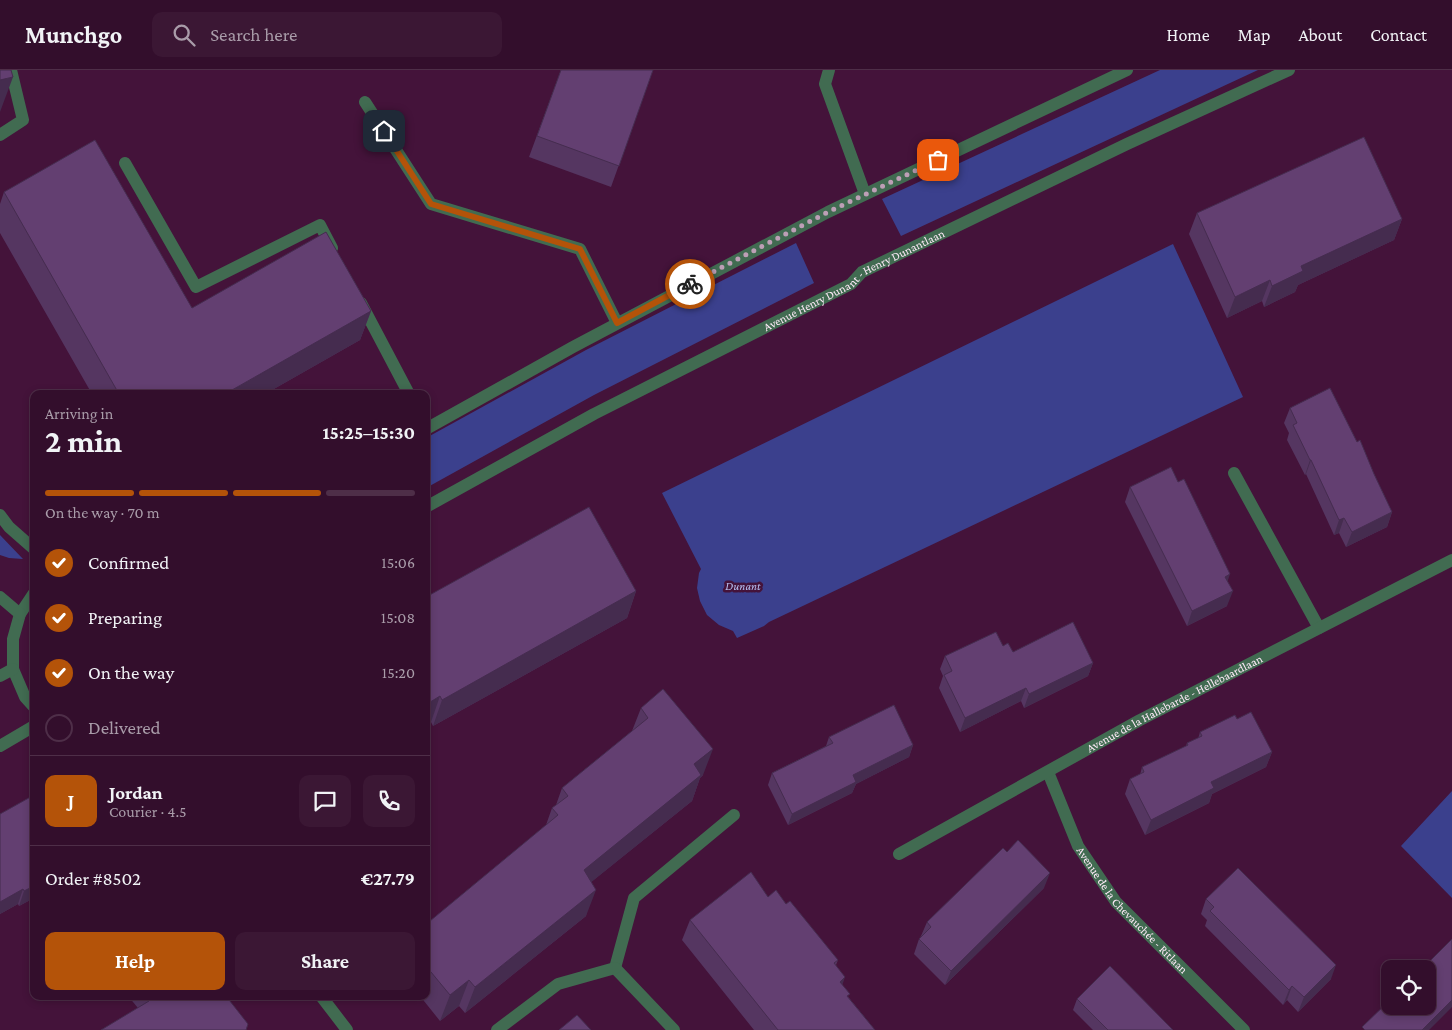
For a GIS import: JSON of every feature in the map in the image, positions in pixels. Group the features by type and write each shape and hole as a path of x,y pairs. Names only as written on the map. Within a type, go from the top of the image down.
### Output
{"street":[{"path":"0,135 23,120 12,70"},
{"path":"829,70 825,84 865,194"},
{"path":"430,426 617,323 828,212 1127,70"},
{"name":"Avenue Henry Dunant - Henry Dunantlaan","path":"430,505 594,414 851,284 862,272 1127,144 1289,70"},
{"path":"365,102 431,204 580,249 617,323"},
{"path":"124,163 196,287 320,225 338,259"},
{"path":"356,293 407,390"},
{"path":"1234,473 1319,628"},
{"path":"0,515 9,527 30,545"},
{"name":"Avenue de la Hallebarde - Hellebaardlaan","path":"899,854 1140,720 1452,560"},
{"path":"0,597 20,614"},
{"path":"30,599 20,614 13,639 13,669 25,697 30,703"},
{"path":"0,676 13,669"},
{"path":"0,746 30,728"},
{"name":"Avenue de la Chevauchée - Ritlaan","path":"1048,772 1078,846 1116,902 1244,1030"},
{"path":"615,968 634,898 734,815"},
{"path":"497,1030 558,984 615,968"},
{"path":"615,968 674,1030"},
{"path":"324,1000 347,1030"}],"green space":[{"path":"1160,70 1258,70 901,236 882,199"},
{"path":"796,243 814,283 594,395 430,486 430,436 586,350"},
{"name":"Dunant","path":"1173,244 1243,397 737,638 733,631 719,625 707,615 700,601 697,588 701,569 662,493"},
{"path":"0,535 23,559 0,555"},
{"path":"1452,791 1452,898 1401,846"}],"building":[{"path":"0,70 11,70 13,77 0,80"},
{"path":"561,70 653,70 619,166 537,136"},
{"path":"1364,137 1402,219 1301,266 1303,271 1272,286 1270,280 1235,297 1197,213"},
{"path":"95,140 192,308 326,232 371,311 232,390 117,390 4,192"},
{"path":"1330,388 1357,442 1360,440 1392,512 1352,532 1344,518 1339,520 1293,425 1297,423 1290,408"},
{"path":"1171,467 1178,482 1184,479 1230,574 1225,577 1233,591 1192,611 1130,487"},
{"path":"589,507 636,591 442,700 440,696 430,702 430,595"},
{"path":"1073,622 1093,663 1029,694 1026,688 965,718 944,675 952,671 945,656 996,632 1003,646 1008,643 1013,652"},
{"path":"663,689 713,749 694,764 701,775 584,870 596,890 475,987 469,980 450,995 430,971 430,921 558,815 552,808 568,796 562,788 648,718 641,708"},
{"path":"894,705 913,745 853,775 856,782 792,814 772,773 833,743 829,737"},
{"path":"1251,712 1272,752 1211,782 1214,788 1151,820 1130,779 1144,772 1142,767 1188,745 1187,743 1202,736 1200,732 1235,715 1237,719"},
{"path":"30,797 30,888 24,891 23,889 0,902 0,814"},
{"path":"1018,840 1050,873 951,971 919,939 931,927 927,922 1003,848 1007,852"},
{"path":"1238,868 1336,965 1304,997 1292,986 1289,990 1210,911 1214,907 1206,899"},
{"path":"751,872 768,897 776,890 786,904 790,901 838,960 834,963 845,977 840,982 850,994 847,996 875,1030 778,1030 690,920"},
{"path":"1452,939 1452,1000 1422,1030 1365,1030 1362,1027 1381,1009 1381,1015 1436,1015 1436,960 1431,960"},
{"path":"1110,966 1173,1030 1108,1030 1077,999"},
{"path":"229,1000 248,1024 246,1030 101,1030 149,1001"},
{"path":"577,1015 591,1030 559,1030"}],"way so far":[{"path":"690,284 828,212 938,160"}],"route":[{"path":"384,131 431,204 580,249 617,323 690,284"}]}
